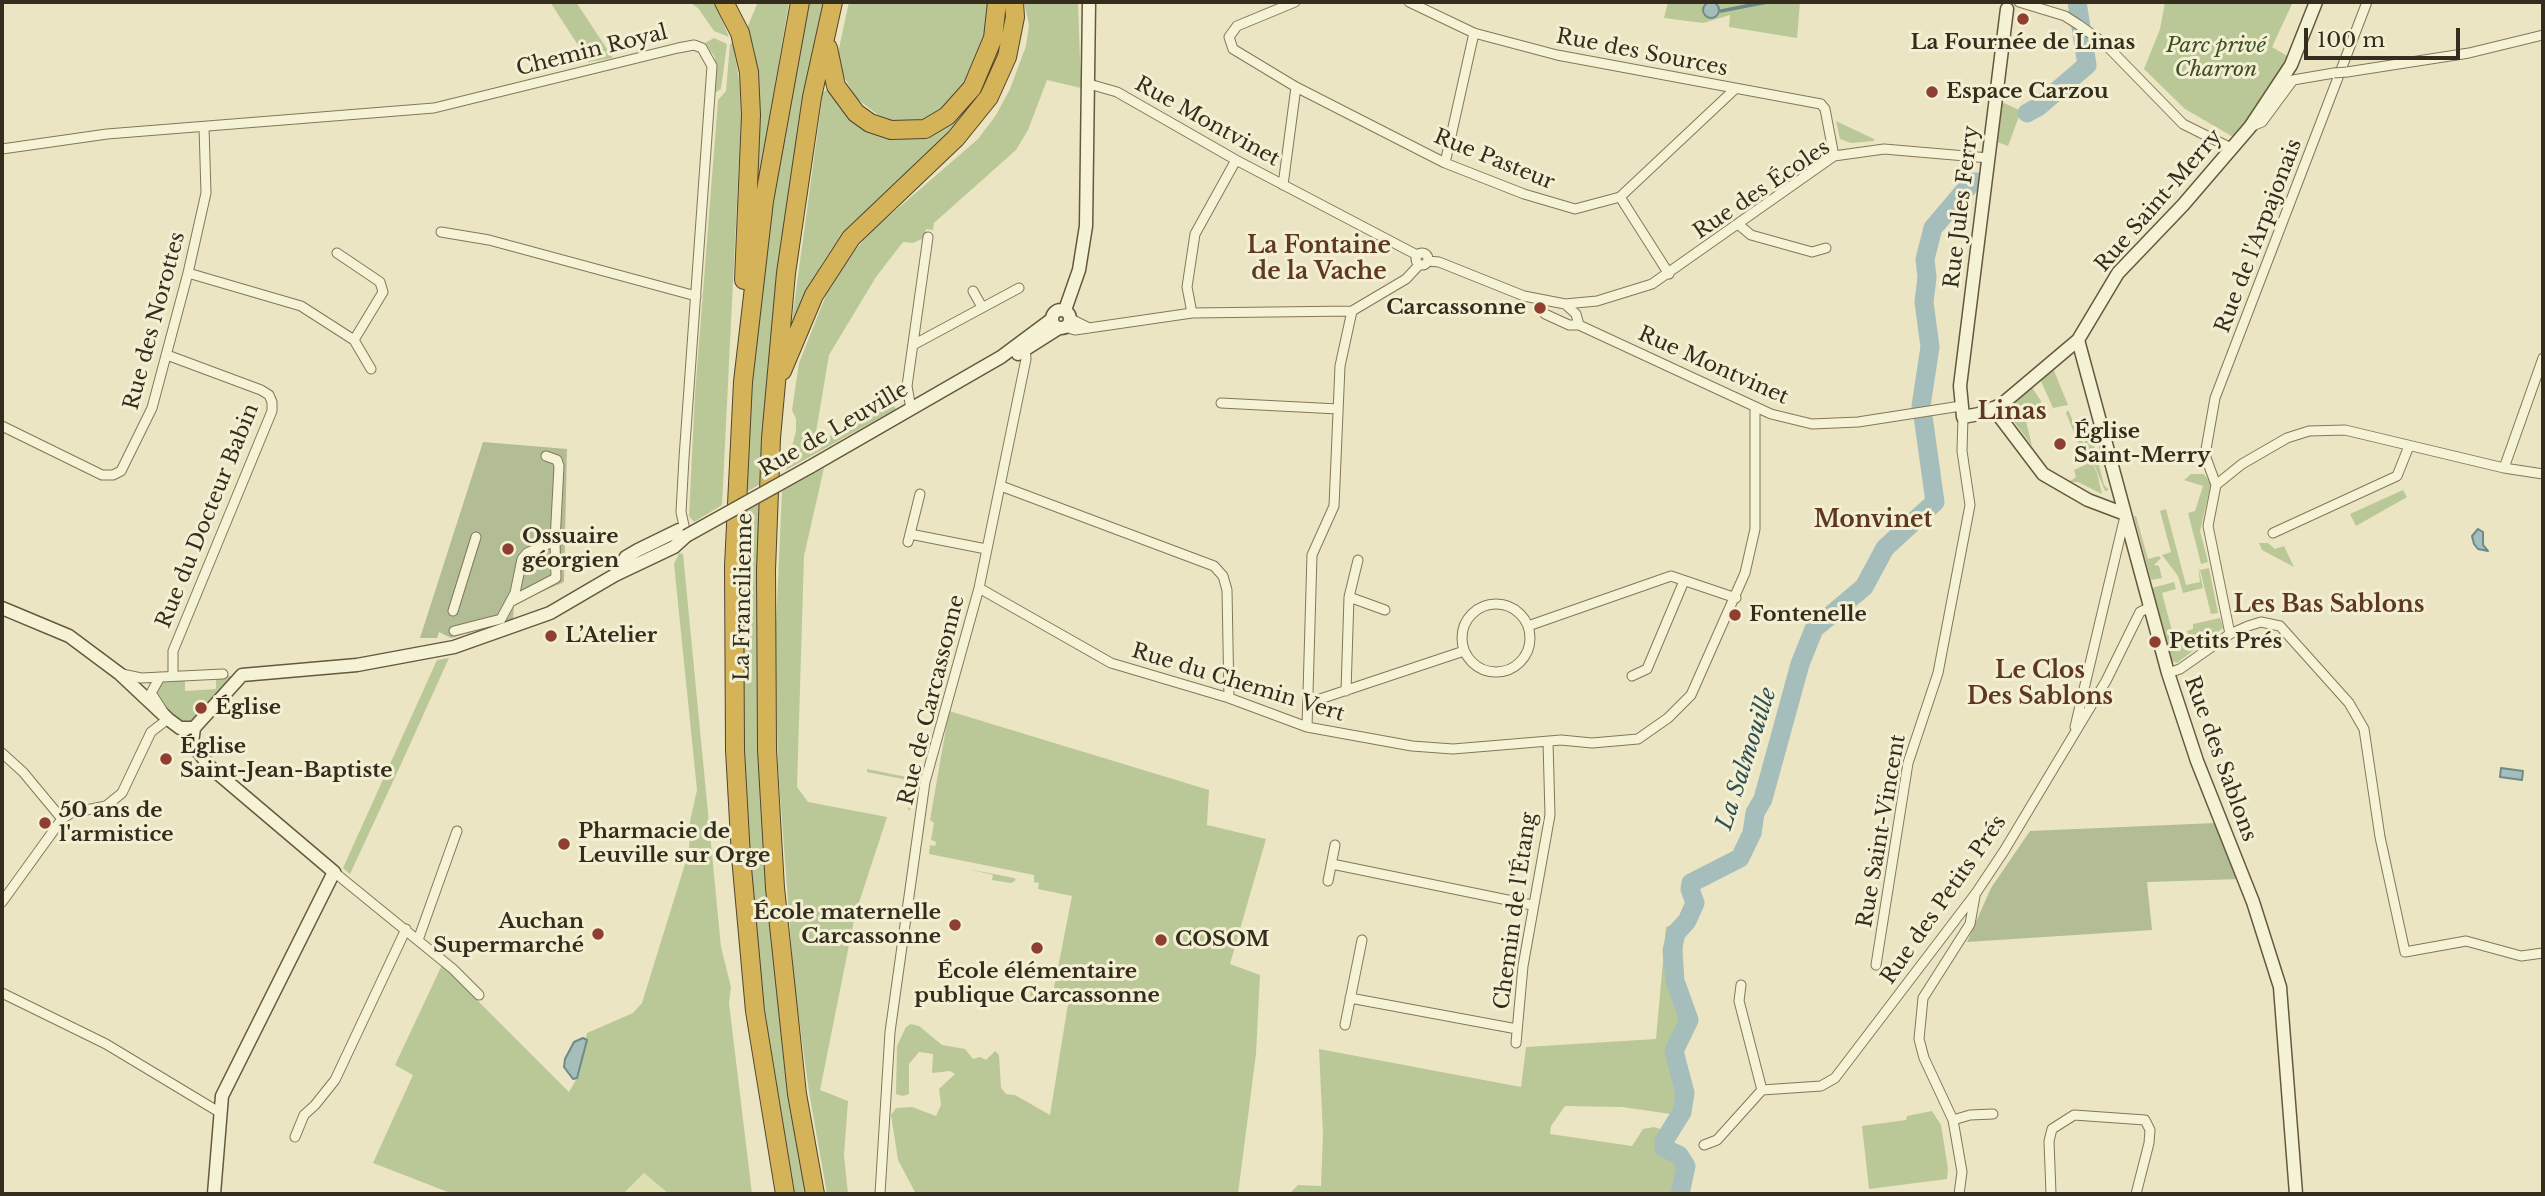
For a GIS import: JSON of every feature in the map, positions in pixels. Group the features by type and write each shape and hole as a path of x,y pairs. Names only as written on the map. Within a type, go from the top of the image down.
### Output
{"highway":[{"path":"724,2 740,33 750,90 741,357 743,382"},
{"name":"La Francilienne","path":"785,1194 755,1011 737,785 734,566 743,382 764,201 800,2"},
{"name":"La Francilienne","path":"815,1194 787,1007 770,816 765,605 775,389 794,215 833,2"},
{"path":"827,30 832,77 844,101 877,126 911,132 942,120 972,88 993,38 997,2"},
{"path":"775,389 814,295 832,263 870,216 957,138 989,97 1007,57 1015,17 1014,2"}],"street":[{"path":"1089,2 1084,252 1062,321 1075,330 1192,313 1352,311 1406,279 1421,260"},
{"name":"Rue Pasteur","path":"1294,2 1237,26 1229,37 1233,49 1296,87 1446,163 1524,194 1575,209 1620,197 1735,89"},
{"name":"Rue des Sources","path":"1409,2 1474,33 1557,55 1821,104 1825,109 1834,156"},
{"path":"2019,2 2065,16 2079,25 2112,51 2183,124 2231,148"},
{"name":"Rue Saint-Merry","path":"1962,411 1993,408 2033,380 2078,340 2118,273 2183,205 2250,127 2291,65 2316,2"},
{"name":"Rue de l'Arpajonais","path":"2216,485 2205,455 2215,398 2367,2"},
{"name":"Rue Jules Ferry","path":"1962,411 1960,386 2007,5"},
{"path":"1446,163 1474,33"},
{"path":"2250,127 2262,122 2293,80 2457,55 2543,35"},
{"name":"Chemin Royal","path":"2,149 107,134 434,108 678,48 698,47 706,52 712,66 681,512 686,536"},
{"name":"Rue Montvinet","path":"1089,84 1117,92 1421,260 1439,262 1524,296 1565,304"},
{"path":"1283,185 1296,87"},
{"name":"Rue des Norottes","path":"2,426 102,475 113,475 121,471 152,408 188,273 206,193 204,127"},
{"name":"Rue des Écoles","path":"1565,304 1634,291 1669,274 1834,156 1884,149 1989,158"},
{"path":"1192,313 1187,286 1195,234 1236,160"},
{"path":"1620,197 1669,274"},
{"path":"1739,225 1751,235 1812,251 1826,248"},
{"path":"441,233 489,240 695,296"},
{"path":"911,409 907,386 928,237"},
{"path":"337,253 380,282 383,292 354,340"},
{"path":"188,273 301,306 354,340 371,369"},
{"path":"913,345 1019,288"},
{"path":"973,291 982,307"},
{"path":"1565,304 1576,314 1579,325"},
{"path":"1307,727 1312,555 1334,506 1340,366 1352,311"},
{"name":"Rue Montvinet","path":"1545,314 1569,325 1579,325 1771,414 1812,424 1858,422 1936,409 1962,411"},
{"name":"Rue de Leuville","path":"194,729 236,678 248,673 357,665 454,647 550,613 615,575 674,547 686,536 1001,357 1025,346 1062,321"},
{"name":"Rue des Sablons","path":"2078,340 2168,673 2197,761 2253,902 2280,987 2296,1194"},
{"name":"Rue de Carcassonne","path":"880,1194 890,1032 925,782 979,588 1001,485 1025,346"},
{"name":"Rue du Docteur Babin","path":"167,355 261,390 269,395 272,402 272,411 173,651 173,677"},
{"path":"2504,468 2543,358"},
{"path":"1221,403 1338,409"},
{"name":"Rue du Chemin Vert","path":"979,588 1111,663 1229,698 1307,727 1412,746 1453,749 1637,739 1668,718 1691,695 1736,598 1755,529 1755,407"},
{"path":"1993,408 2043,474 2088,500 2125,514"},
{"name":"Rue Saint-Vincent","path":"1876,965 1908,763 1938,673 1970,505 1962,451 1962,411"},
{"path":"2230,634 2208,526 2216,485 2242,464 2287,438 2309,431 2345,430 2504,468 2543,474"},
{"path":"2273,533 2397,476 2409,446"},
{"path":"510,601 555,580 559,466 557,460 546,456"},
{"path":"1001,485 1214,566 1223,576 1227,590 1229,698"},
{"path":"920,494 909,538 986,549"},
{"name":"Rue des Petits Prés","path":"2073,736 2125,514"},
{"path":"453,611 476,537"},
{"path":"454,631 501,619 515,593 522,559 527,553 555,541"},
{"path":"1346,691 1349,597 1357,560"},
{"path":"1528,626 1671,576 1736,598"},
{"path":"1632,677 1647,669 1684,581"},
{"path":"1349,597 1385,610"},
{"path":"1494,603 1515,609 1528,626 1528,650 1513,668 1490,672 1470,661 1464,651 1462,629 1474,611 1483,605 1494,603"},
{"name":"Rue des Petits Prés","path":"1762,1090 1821,1086 1834,1079 1976,893 2106,681 2140,612 2150,607"},
{"path":"2,608 69,636 120,674 180,728 194,729 192,743 209,766 406,929 479,995"},
{"path":"2168,673 2180,669 2230,634 2261,622 2280,625 2358,716 2368,745 2380,837 2405,952 2466,941 2521,956 2543,953"},
{"path":"1308,703 1464,651"},
{"path":"120,674 141,678 223,674"},
{"path":"160,677 151,693 168,719"},
{"path":"2,902 62,819 71,813 106,806 122,793 151,732 168,719"},
{"name":"Chemin de l'Étang","path":"1516,1043 1532,905 1550,815 1548,742"},
{"path":"2,753 23,772 62,819"},
{"path":"418,940 457,831"},
{"path":"1328,881 1335,845"},
{"path":"1332,864 1532,905"},
{"path":"214,1194 222,1096 334,872"},
{"path":"1959,1194 1962,1172 1953,1121 1921,1049 1923,998 1970,924 1976,893"},
{"path":"296,1137 304,1115 316,1105 334,1080 406,929"},
{"path":"1345,1025 1362,940"},
{"path":"1704,1145 1717,1140 1762,1090 1739,1001 1741,985"},
{"path":"2,993 106,1044 219,1112"},
{"path":"1350,998 1517,1029"},
{"path":"1953,1121 1970,1115 1993,1114"},
{"path":"2051,1194 2049,1141 2052,1129 2074,1115 2145,1121 2150,1130 2149,1143 2136,1194"}],"green space":[{"path":"550,2 576,2 613,58 589,62"},
{"path":"689,2 715,2 729,37 714,31 698,8"},
{"path":"758,2 789,2 755,203 758,77 754,48 747,28"},
{"path":"807,2 827,2 762,483 743,494 764,249"},
{"path":"849,2 989,2 984,44 965,85 947,108 928,119 900,123 878,115 856,98 842,73 838,53"},
{"path":"1009,2 997,71 966,119 843,233 821,265 797,321 792,320 823,92 830,88 850,118 881,136 894,140 920,137 979,90 998,48 1003,5"},
{"path":"1024,2 1078,2 1081,88 1047,80 1028,130 1016,150 934,223 933,230 926,229 924,238 913,243 903,242 876,277 829,355 814,444 893,405 896,409 786,470 796,431 796,419 792,410 799,363 828,290 852,253 874,229 978,139 996,115 1010,89 1026,46 1029,25"},
{"path":"1668,2 1800,2 1797,38 1729,27 1730,15 1703,23 1664,18"},
{"name":"Parc privé Charron","path":"2165,2 2292,4 2272,47 2289,57 2287,66 2235,138 2185,109 2144,69 2160,29"},
{"path":"714,38 727,44 721,89 715,93 715,57 705,43"},
{"path":"733,43 740,86 741,120 722,505 694,522 689,516 695,394 718,100 726,91 730,44"},
{"path":"2002,102 2021,111 2008,146 1997,142"},
{"path":"1836,121 1874,141 1851,143 1840,139"},
{"path":"2053,368 2068,405 2053,408 2040,379"},
{"path":"2031,386 2041,401 2039,413 2026,421 2032,446 2007,412 2009,403"},
{"path":"2068,410 2097,473 2102,494 2078,482 2069,482 2076,477 2074,470 2087,464 2066,413"},
{"path":"2087,418 2104,485 2109,490 2105,491 2076,421"},
{"path":"483,442 567,449 564,582 514,604 513,620 451,638 439,632 437,638 420,638"},
{"path":"824,468 804,556 797,787 808,802 887,817 855,915 820,1090 848,1101 844,1155 848,1194 827,1194 809,1092 794,982 778,767 775,647 782,491"},
{"path":"2191,474 2204,474 2211,484 2200,531 2208,562 2201,564 2188,513 2195,511 2203,486 2184,480"},
{"path":"2403,490 2407,497 2356,526 2350,514"},
{"path":"761,502 758,657 765,867 776,972 808,1194 791,1194 761,996 751,897 741,698 742,513"},
{"path":"2166,509 2186,585 2200,582 2198,565 2203,588 2183,593 2178,576 2162,555 2171,552 2160,511"},
{"path":"2134,516 2148,559 2159,556 2161,558 2154,565 2159,566 2162,578 2151,580"},
{"path":"2259,543 2268,543 2275,549 2284,546 2294,567 2262,550"},
{"path":"679,553 683,554 721,947 731,987 729,1003 752,1194 669,1194 644,1173 623,1194 453,1194 373,1163 413,1075 395,1065 442,965 569,1092 577,1078 587,1033 633,1013 642,1003 689,851 690,821 697,790 674,564"},
{"path":"2209,568 2218,613 2211,614 2200,570"},
{"path":"2174,582 2176,589 2162,593 2176,646 2190,643 2187,631 2193,629 2193,624 2220,618 2223,628 2177,663 2170,660 2152,588"},
{"path":"449,658 350,874 343,868 437,660"},
{"path":"223,674 236,678 194,728 180,728 151,689 160,677","holes":["216,676 216,689 185,691 185,677"]},
{"name":"COSOM","path":"949,711 1209,790 1207,825 1266,839 1230,964 1260,975 1256,1054 1238,1194 916,1194 898,1160 891,1115 896,1108 912,1107 936,1116 941,1105 939,1089 955,1074 950,1071 932,1073 933,1054 919,1052 909,1064 909,1094 896,1094 897,1046 906,1027 911,1024 919,1026 942,1045 965,1049 973,1059 980,1057 986,1060 995,1051 999,1055 1001,1088 1006,1094 1015,1095 1050,1115 1068,1004 1030,996 1031,989 1053,993 1072,896 1038,889 1039,883 1034,882 1034,875 929,854 930,845 935,846 936,842 931,840 934,823 930,820"},
{"path":"867,769 916,779 910,810 913,781 867,772"},
{"path":"2215,823 2239,879 2147,882 2152,930 1967,942 1991,888 2030,831"},
{"path":"968,869 1016,880 1011,883 992,880 993,875"},
{"path":"1677,923 1682,929 1685,1003 1692,1021 1689,1035 1678,1049 1677,1057 1692,1083 1687,1104 1678,1115 1622,1107 1565,1106 1551,1126 1550,1134 1632,1146 1643,1129 1654,1127 1663,1130 1669,1137 1668,1150 1687,1154 1690,1160 1683,1194 1289,1194 1298,1185 1321,1186 1323,1134 1319,1049 1521,1087 1526,1047 1656,1039 1666,927"},
{"path":"1932,1111 1941,1125 1947,1179 1869,1189 1862,1126 1906,1120 1907,1116"},
{"path":"644,1173 669,1194 623,1194"}],"water":[{"path":"1711,2 1717,4 1717,16 1711,18 1705,16 1703,10 1705,4"},
{"path":"2478,529 2483,532 2483,545 2488,551 2478,549 2474,544 2472,536"},
{"path":"2501,768 2523,771 2522,780 2500,777"},
{"path":"583,1038 587,1040 577,1078 573,1079 564,1067 565,1059 574,1042"}],"waterway":[{"path":"1721,11 1767,2"},
{"name":"La Salmouille","path":"2027,113 2038,107 2087,65 2077,2"},
{"name":"La Salmouille","path":"1921,406 1930,347 1924,302 1927,277 1925,259 1933,228 1972,182 1980,182"},
{"name":"La Salmouille","path":"1680,1194 1686,1166 1679,1155 1664,1148 1664,1141 1682,1112 1685,1093 1674,1051 1689,1020 1675,981 1672,951 1676,933 1687,921 1695,903 1690,889 1691,883 1740,858 1752,833 1755,813 1763,799 1800,664 1814,629 1864,587 1885,548 1935,502 1923,416"}],"place":[{"name":"La Fournée de Linas","path":"2023,19"},
{"name":"Espace Carzou","path":"1932,92"},
{"name":"Carcassonne","path":"1540,308"},
{"name":"Église Saint-Merry","path":"2060,444"},
{"name":"Ossuaire géorgien","path":"508,549"},
{"name":"Fontenelle","path":"1735,615"},
{"name":"L’Atelier","path":"551,636"},
{"name":"Petits Prés","path":"2155,642"},
{"name":"Église","path":"201,708"},
{"name":"Église Saint-Jean-Baptiste","path":"166,759"},
{"name":"50 ans de l'armistice","path":"45,823"},
{"name":"Pharmacie de Leuville sur Orge","path":"564,844"},
{"name":"École maternelle Carcassonne","path":"955,925"},
{"name":"Auchan Supermarché","path":"598,934"},
{"name":"COSOM","path":"1161,940"},
{"name":"École élémentaire publique Carcassonne","path":"1037,948"}],"district":[{"name":"La Fontaine de la Vache","path":"1319,260"},
{"name":"Linas","path":"2012,412"},
{"name":"Monvinet","path":"1873,521"},
{"name":"Les Bas Sablons","path":"2329,606"},
{"name":"Le Clos Des Sablons","path":"2040,685"}]}
